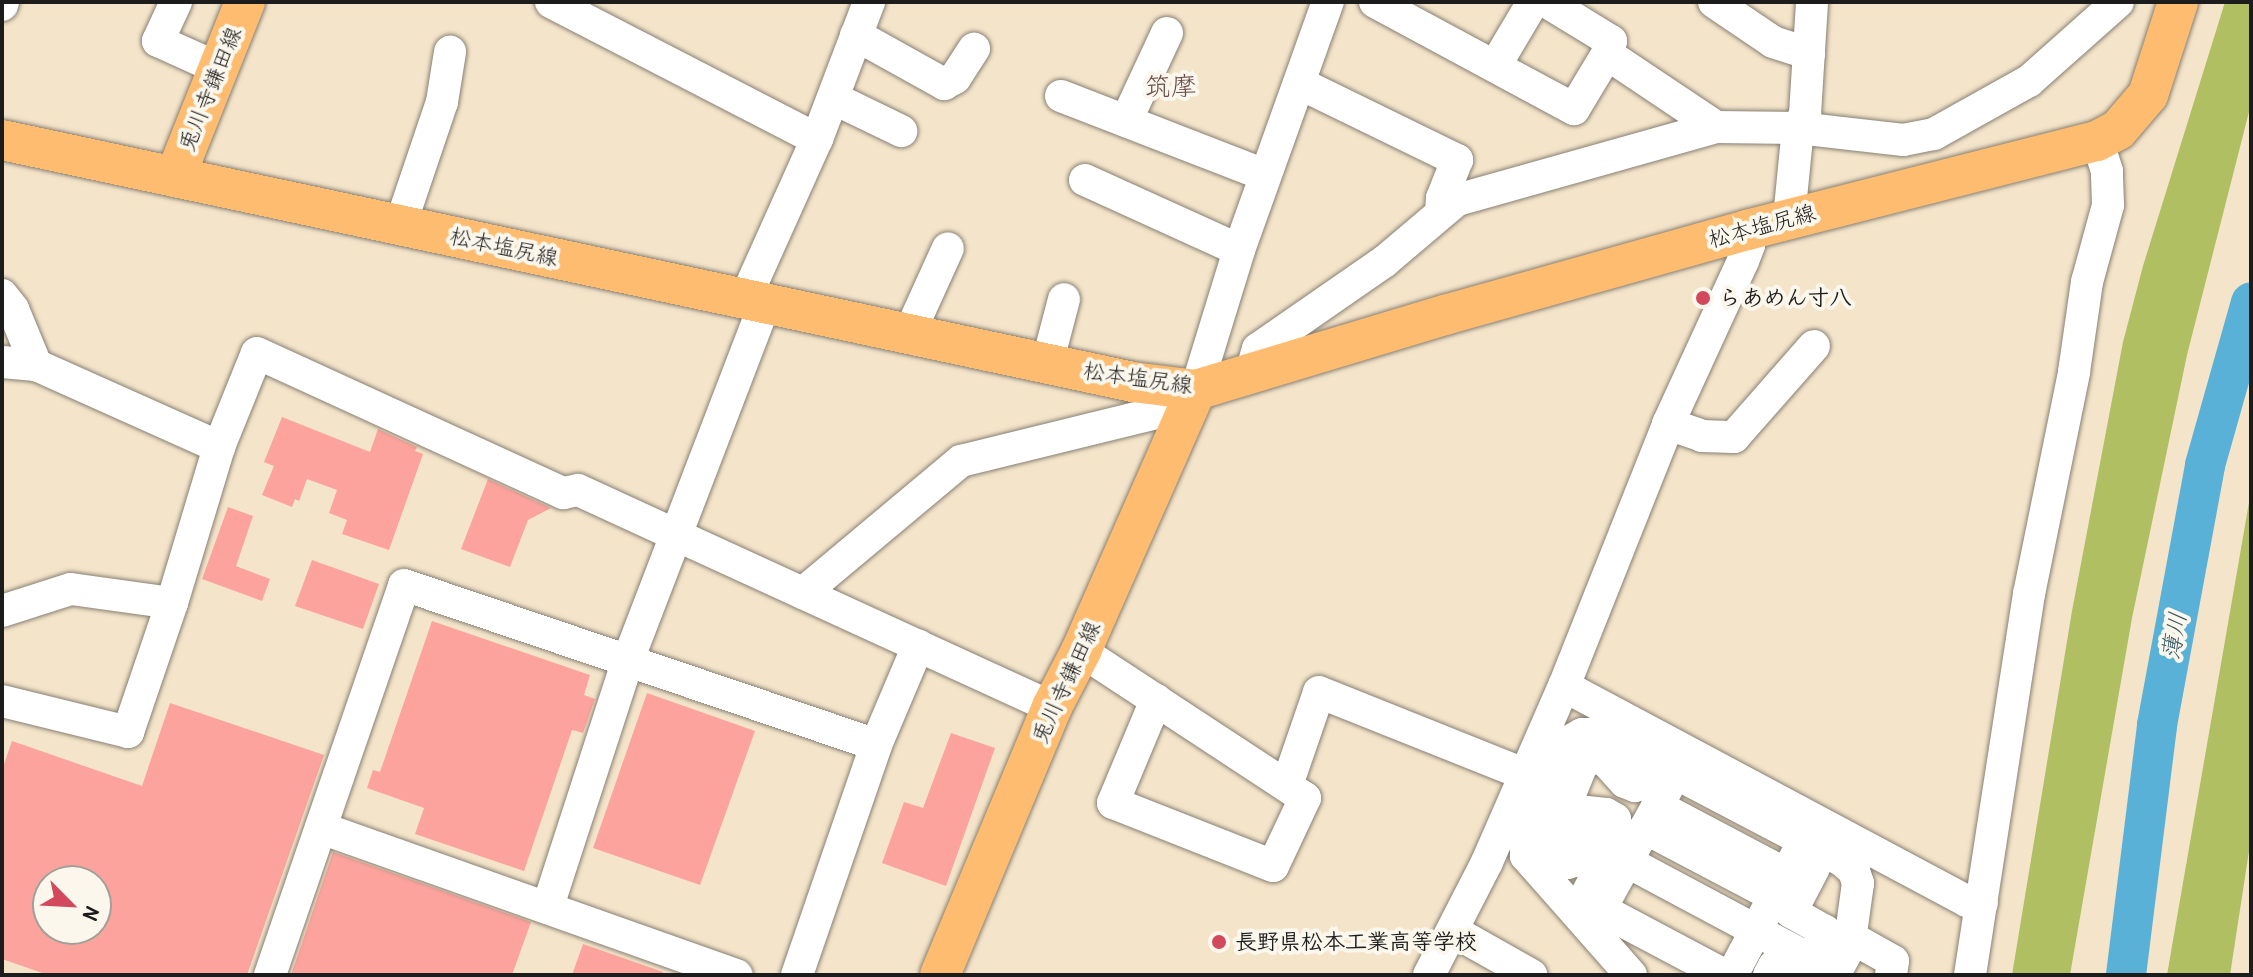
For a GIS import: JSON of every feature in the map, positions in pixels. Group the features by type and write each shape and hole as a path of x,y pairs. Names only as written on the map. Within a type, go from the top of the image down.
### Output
{"main road":[{"name":"兎川寺鎌田線","path":"175,177 245,2"},
{"name":"松本塩尻線","path":"2,140 909,334 1192,398 1251,373 1789,218 2097,141 2118,130 2148,95 2178,2"},
{"name":"兎川寺鎌田線","path":"940,975 1052,707 1081,651 1192,398"}],"street":[{"path":"176,2 158,41 218,68"},
{"path":"551,2 594,12 817,139"},
{"path":"548,906 628,660 676,535 755,301 869,2"},
{"path":"803,593 961,461 1192,398 1239,250 1328,2"},
{"path":"1375,2 1574,109 1607,54 1611,41 1547,2"},
{"path":"1495,66 1533,2"},
{"path":"1714,2 1773,42 1809,54"},
{"path":"1789,218 1798,128 1805,114 1812,2"},
{"path":"1251,373 1258,349 1385,261 1457,200 1716,127 1798,128 1903,140 1934,134 2029,81 2118,2"},
{"path":"856,35 944,84 955,78 974,49"},
{"path":"1126,121 1167,49"},
{"path":"400,226 442,102 450,52"},
{"path":"1607,54 1716,127"},
{"path":"1299,83 1457,160 1442,198 1441,212"},
{"path":"1061,96 1265,175"},
{"path":"833,98 901,131"},
{"path":"1970,975 2029,594 2074,372 2087,282 2108,205 2107,171 2097,141"},
{"path":"1095,193 1239,250"},
{"path":"1429,975 1453,931 1564,686 1668,424 1746,253 1747,230"},
{"path":"909,334 948,248"},
{"path":"2,295 13,309 36,365"},
{"path":"1047,364 1064,299"},
{"path":"1668,424 1702,436 1734,437 1814,346"},
{"path":"2,701 128,732 172,603 219,447 257,353 563,493 578,490 1052,707"},
{"path":"2,362 36,365 219,447"},
{"path":"270,975 404,585 876,745"},
{"path":"2,611 71,589 172,603"},
{"path":"797,975 876,745 918,646"},
{"path":"1081,651 1287,785 1305,798 1273,866 1113,803 1156,700"},
{"path":"1564,686 1967,901 1982,903"},
{"path":"1287,785 1319,692 1524,774"},
{"path":"1618,856 1617,824 1606,814 1588,814 1573,808 1568,794 1566,743 1582,734 1601,734 1821,850 1854,871 1858,883 1833,911"},
{"path":"1589,917 1618,856 1651,817 1666,769"},
{"path":"1566,772 1780,885"},
{"path":"1566,772 1549,820 1558,859 1567,863 1582,859 1594,869 1589,917"},
{"path":"1651,817 1671,853 1780,885"},
{"path":"1549,820 1756,930 1819,971"},
{"path":"1549,820 1526,836 1526,856 1589,917 1630,974 1673,957"},
{"path":"321,828 737,975"},
{"path":"1732,975 1780,885 1821,850"},
{"path":"1769,975 1774,966 1819,971 1849,948 1833,911 1821,850"},
{"path":"1819,971 1825,931 1791,912 1821,850"},
{"path":"1833,911 1893,961 1891,975"},
{"path":"1589,917 1673,957 1724,975"},
{"path":"1453,931 1531,975"}],"green space":[{"path":"2225,2 2251,2 2251,104 2187,355 2132,618 2070,975 2012,975 2072,611 2123,342 2143,266"},
{"path":"2251,491 2251,838 2230,975 2167,975"}],"building":[{"path":"282,417 370,452 378,429 417,447 415,451 423,454 389,550 342,534 347,520 329,513 337,490 307,479 299,501 295,499 292,507 262,495 274,466 264,462"},
{"path":"488,479 551,508 528,520 510,567 461,549"},
{"path":"228,507 253,516 236,566 270,579 262,601 202,579"},
{"path":"312,560 379,584 363,629 295,606"},
{"path":"432,621 590,675 584,695 595,699 583,733 572,730 524,871 415,834 424,808 367,788 373,770 380,772"},
{"path":"647,693 755,731 700,885 593,848"},
{"path":"170,703 324,755 247,975 48,975 2,959 2,770 12,741 142,786"},
{"path":"951,733 995,748 946,886 882,863 904,802 923,808"},
{"path":"333,852 531,922 512,975 291,975"},
{"path":"583,944 663,972 663,975 572,975"}],"waterway":[{"name":"薄川","path":"2126,975 2157,725 2205,465 2251,302"}],"place":[{"name":"らあめん寸八","path":"1703,298"},
{"name":"長野県松本工業高等学校","path":"1219,942"}],"district":[{"name":"筑摩","path":"1171,86"}]}
